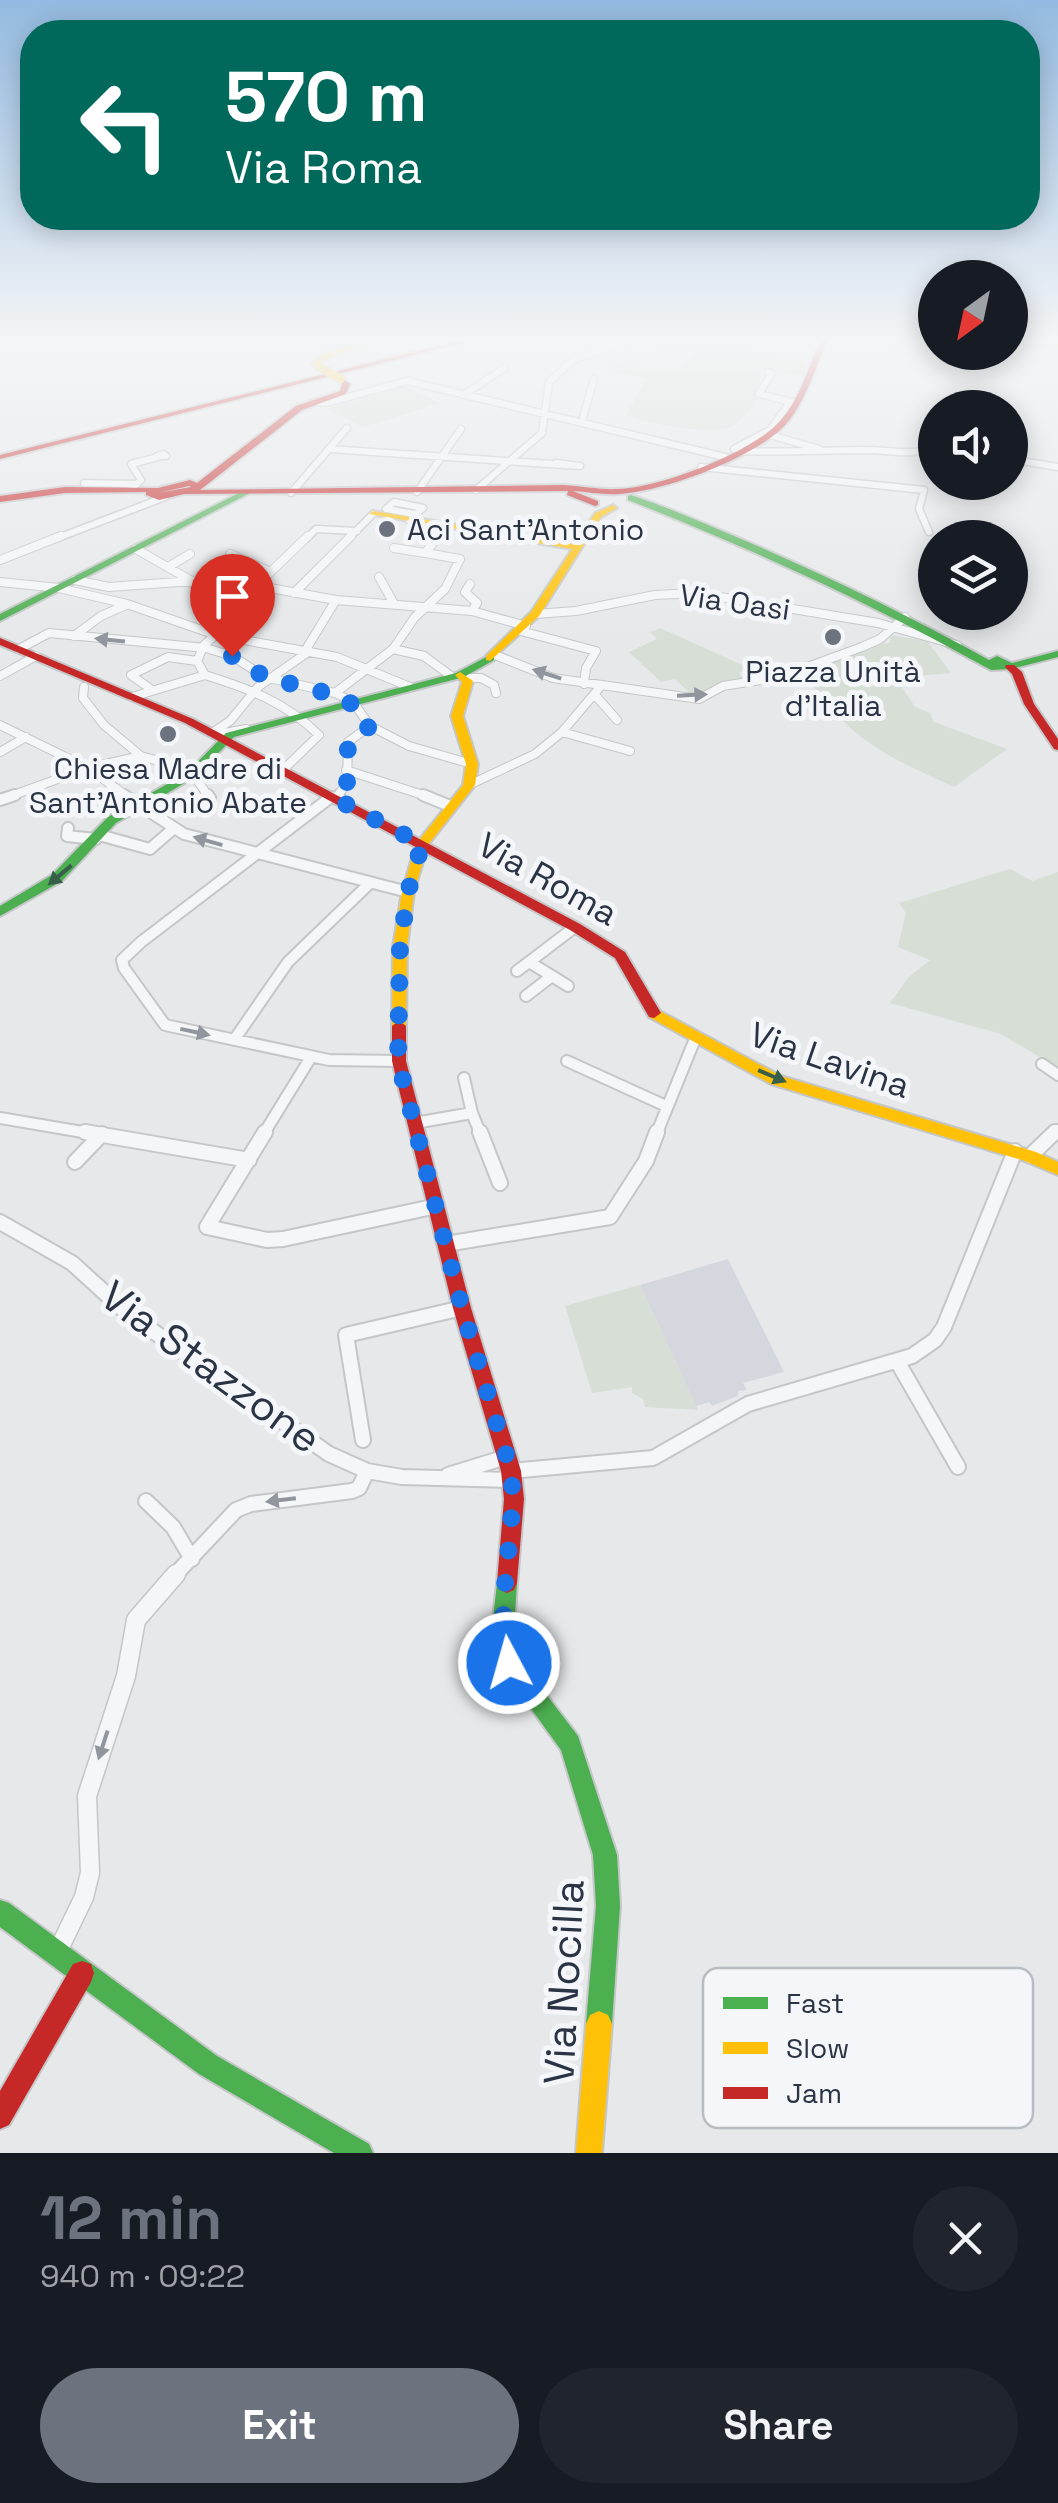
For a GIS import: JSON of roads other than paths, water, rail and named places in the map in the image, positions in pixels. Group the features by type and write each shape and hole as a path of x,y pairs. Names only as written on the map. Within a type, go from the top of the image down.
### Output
{"main road":[{"path":"0,455 58,440"},
{"path":"0,455 59,440"},
{"path":"193,487 255,440"},
{"path":"0,912 58,878 112,820 192,773 228,734 456,676 495,655 527,624 596,508 595,496 623,498 758,440"},
{"path":"111,490 132,487 154,496"},
{"path":"0,498 65,490 111,490 154,496 193,487 291,493 541,489 623,498 759,547 957,645 1011,664 1058,654"},
{"path":"541,489 572,494 596,508"},
{"path":"0,618 247,492"},
{"path":"373,514 395,492"},
{"path":"373,514 412,517 574,547"},
{"path":"904,622 1011,664 1029,704 1058,746"},
{"name":"Via Roma","path":"0,641 228,734 282,771 575,927 620,955"},
{"path":"422,844 469,784 472,764 457,716 456,676"},
{"name":"Via Nocilla","path":"422,844 408,892 400,947 398,1061 462,1308 510,1469 505,1648 517,1676 570,1744 605,1855 608,1879 588,2152"},
{"name":"Via Lavina","path":"620,955 652,1012 696,1040 776,1080 1022,1154 1058,1169"},
{"path":"0,1912 208,2066 360,2153"},
{"path":"0,2116 82,1973"}],"street":[{"path":"291,493 337,440"},
{"path":"417,492 453,440"},
{"path":"476,490 533,440"},
{"path":"668,440 727,454 918,453"},
{"path":"727,454 751,440"},
{"path":"790,440 831,452"},
{"path":"329,449 556,463"},
{"path":"84,483 132,487 140,480 131,464 158,457"},
{"path":"1028,462 1058,467"},
{"path":"701,467 924,490 920,509 924,520"},
{"path":"0,560 154,496"},
{"path":"294,593 373,514"},
{"path":"425,553 448,526"},
{"path":"220,608 272,572 316,529 357,531"},
{"path":"335,693 392,649 414,617 445,588 460,560 394,548"},
{"path":"136,549 168,567 220,608 226,622 197,661"},
{"path":"168,567 190,554"},
{"path":"230,554 272,572"},
{"path":"378,576 393,602"},
{"path":"74,580 110,587 220,579 336,600 475,607 596,651 586,668 584,684"},
{"path":"0,582 59,588 127,604 216,635 307,651 368,667 406,687"},
{"path":"470,584 466,592 475,607"},
{"name":"Via Oasi","path":"527,624 631,598 679,592 818,614"},
{"path":"228,734 256,690 307,651 336,600"},
{"path":"475,607 490,602"},
{"path":"74,636 101,616 127,604"},
{"path":"818,614 904,622"},
{"path":"818,614 884,636"},
{"path":"495,655 598,691 699,698 723,686 780,677 862,648 904,622"},
{"path":"18,649 49,633 206,648 232,656 270,678 335,693 353,702 370,726 408,746 472,764"},
{"path":"392,649 424,656 456,676 481,678 494,686 496,693"},
{"path":"0,676 36,656"},
{"path":"152,690 131,675 168,657 197,661"},
{"path":"197,661 205,675"},
{"path":"132,697 205,675 256,690 298,716 319,735 282,771"},
{"path":"271,698 291,683"},
{"path":"84,687 83,698 104,725 141,756"},
{"path":"598,691 617,720"},
{"path":"469,784 516,766 562,732 598,691"},
{"path":"0,725 88,768 173,829 408,892"},
{"path":"370,726 348,742 347,784 333,798 122,960 165,1025 311,1057 346,1062 398,1061"},
{"path":"562,732 630,751"},
{"path":"0,752 26,736"},
{"path":"0,800 88,768 141,756 158,758 192,773 210,798"},
{"path":"346,770 398,784 450,806"},
{"path":"68,828 66,836 98,837 150,849 173,829"},
{"path":"234,1040 288,962 370,882"},
{"path":"517,972 575,927"},
{"path":"529,962 568,986"},
{"path":"526,996 552,976"},
{"path":"446,1244 610,1217 646,1161 696,1040"},
{"path":"311,1057 207,1227 267,1240 283,1239 437,1206"},
{"path":"568,1061 666,1106"},
{"path":"1042,1064 1058,1075"},
{"path":"464,1078 472,1113 500,1183"},
{"path":"415,1124 472,1113"},
{"path":"0,1118 248,1160"},
{"path":"434,1478 653,1458 748,1404 897,1361 925,1348 944,1327 1022,1154 1058,1130"},
{"path":"75,1162 102,1134"},
{"name":"Via Stazzone","path":"0,1222 72,1263 127,1314 329,1454 367,1472 434,1478 510,1469"},
{"path":"363,1440 346,1335 462,1308"},
{"path":"897,1361 958,1467"},
{"path":"56,1954 84,1898 90,1873 87,1796 126,1676 136,1620 243,1506 352,1492 359,1488 367,1472"},
{"path":"146,1501 173,1527 192,1558"}],"place":[{"name":"Aci Sant'Antonio","path":"387,529"},
{"name":"Piazza Unità d'Italia","path":"833,637"},
{"name":"Chiesa Madre di Sant'Antonio Abate","path":"168,734"}]}
